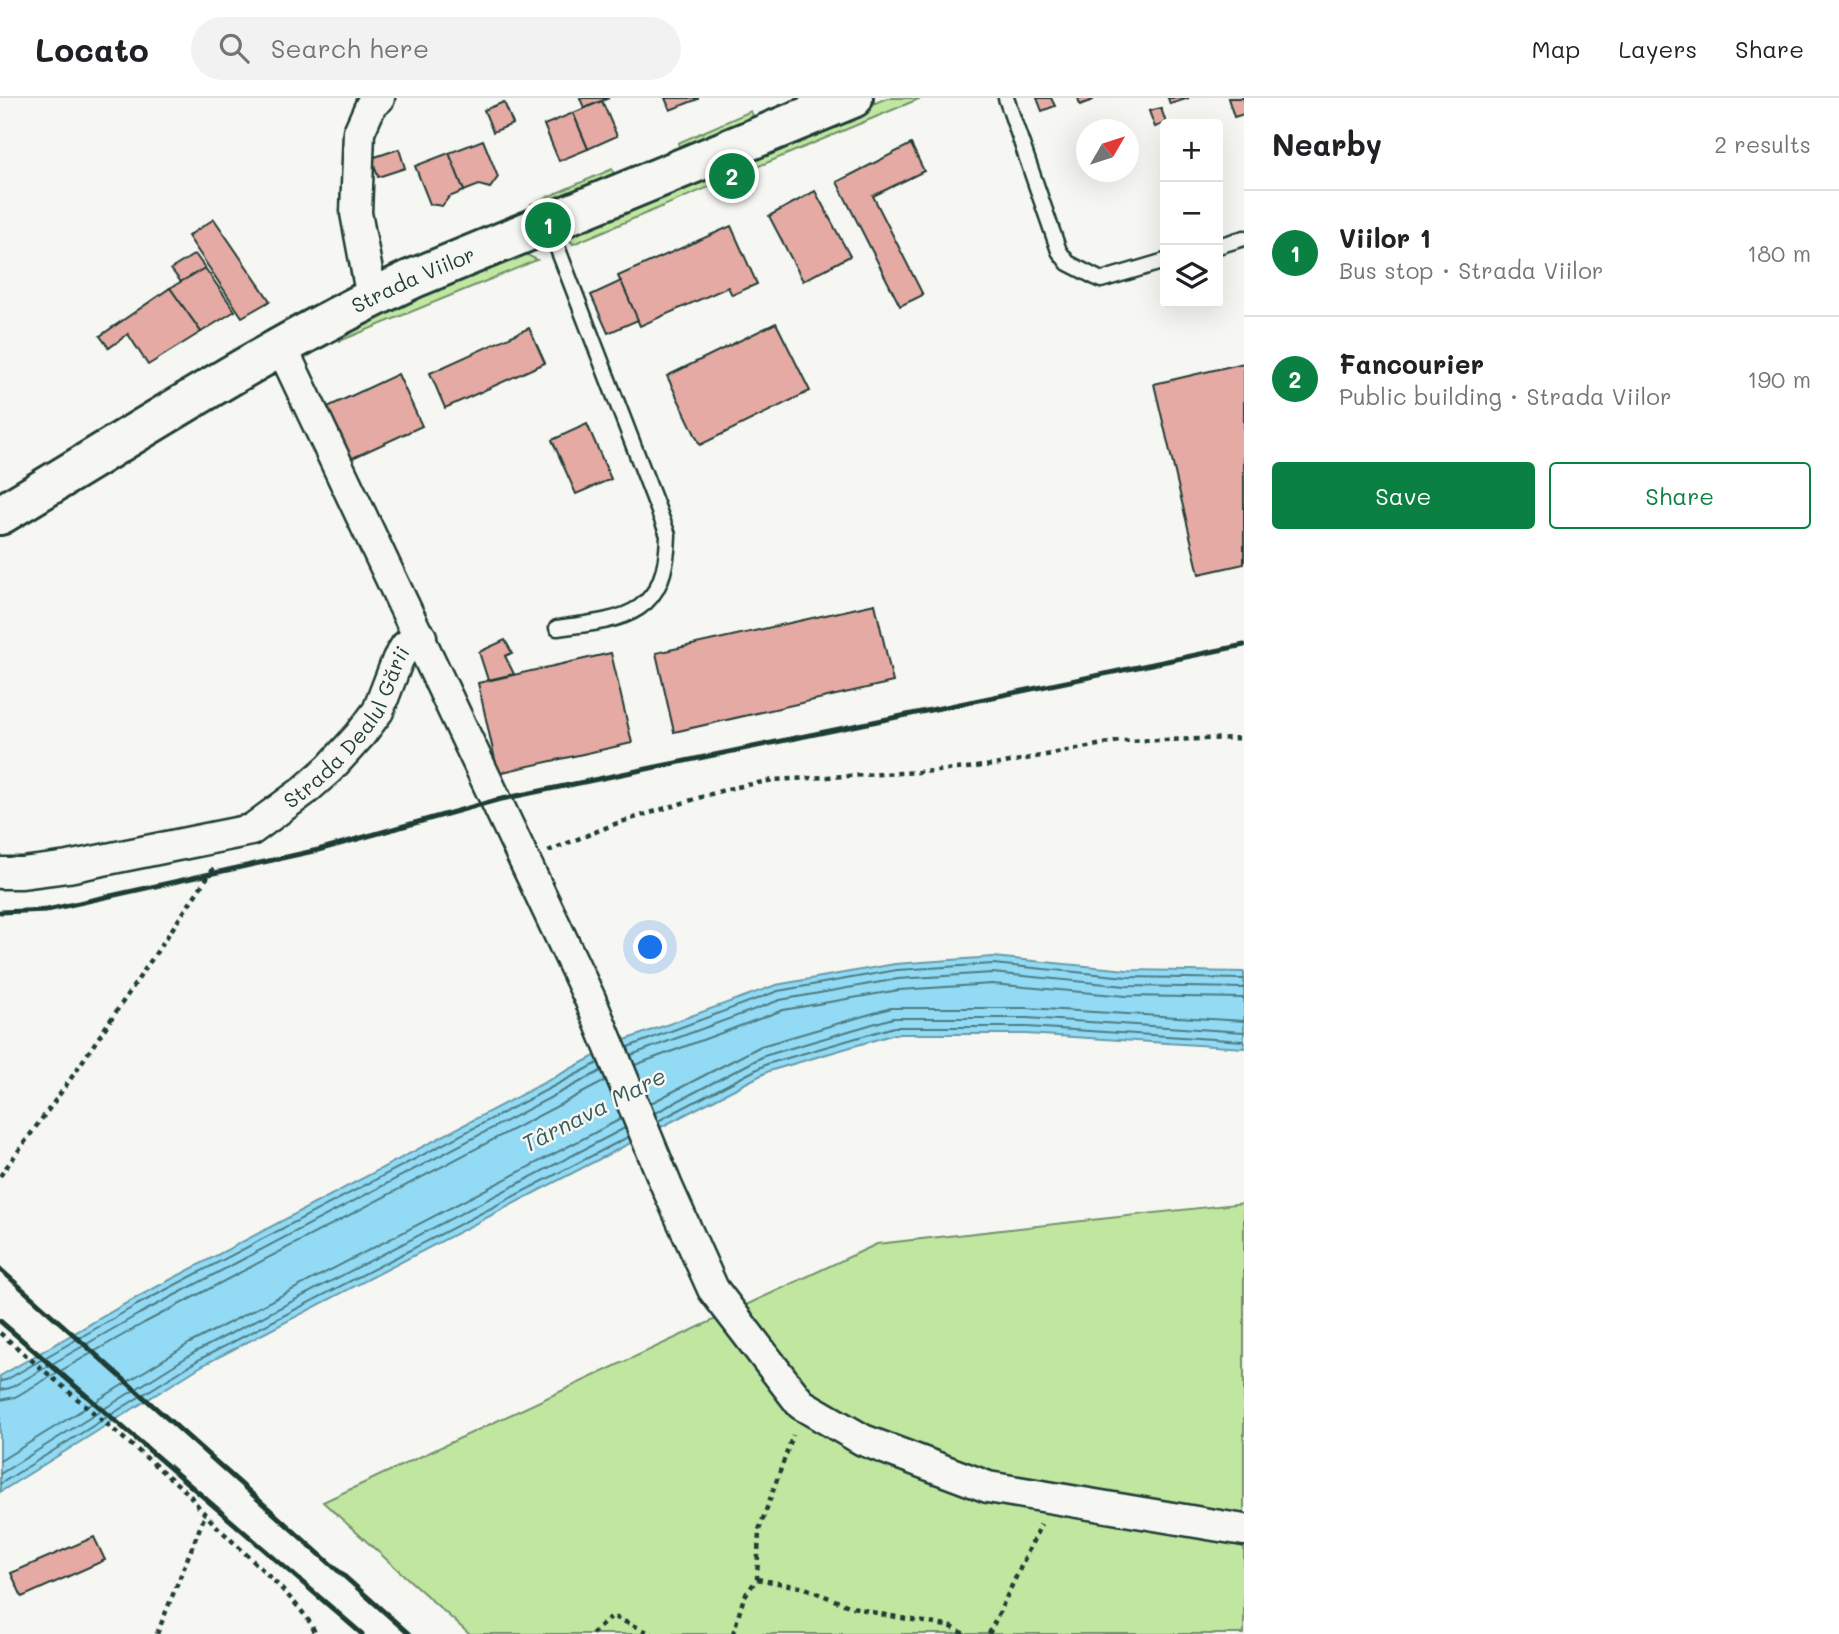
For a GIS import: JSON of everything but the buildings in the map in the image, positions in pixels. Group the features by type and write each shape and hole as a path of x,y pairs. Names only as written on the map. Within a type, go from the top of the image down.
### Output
{"street":[{"path":"372,298 356,213 359,132 371,105 379,98"},
{"name":"Strada Viilor","path":"0,515 282,346 372,298 853,98"},
{"name":"Strada Dealul Gării","path":"0,873 68,867 251,830 313,783 360,735 378,711 398,659 406,646 421,637 282,346"},
{"path":"421,637 590,999 667,1187 713,1289 801,1404 863,1440 988,1487 1244,1530"}],"lane":[{"path":"1006,98 1059,251 1068,263 1101,280 1160,262"},
{"path":"548,225 668,535 667,560 662,582 649,601 614,620 557,628"},
{"path":"1221,245 1244,238"}],"path":[{"path":"525,860 627,820 727,789 773,780 937,771 994,765 1119,741 1244,738"},
{"path":"0,1176 65,1087 208,873 217,864"},
{"path":"0,1333 189,1494 205,1515 299,1607 314,1625 315,1634"},
{"path":"733,1634 744,1597 757,1579 759,1530 793,1435"},
{"path":"157,1634 205,1515"},
{"path":"989,1634 1041,1523"},
{"path":"757,1579 805,1587 849,1606 952,1627 964,1634"},
{"path":"592,1634 612,1616 652,1634"}],"green space":[{"path":"887,98 921,98 573,244 565,235 574,229"},
{"path":"751,111 755,121 681,152 678,143"},
{"path":"612,169 615,179 534,213 531,204"},
{"path":"520,251 537,260 340,341 336,332"},
{"path":"1244,1203 1244,1634 469,1634 323,1502 877,1244"}],"water":[{"name":"Târnava Mare","path":"993,957 1127,970 1244,972 1244,1048 1026,1034 895,1034 769,1071 203,1365 0,1492 0,1376 132,1300 625,1040 776,985 895,964"}],"railway":[{"path":"0,912 47,910 318,850 497,800 1244,645"},
{"path":"0,1269 409,1634"},
{"path":"0,1321 362,1634"}],"place":[{"name":"Fancourier","path":"732,176"},
{"name":"Viilor 1","path":"548,225"}]}
